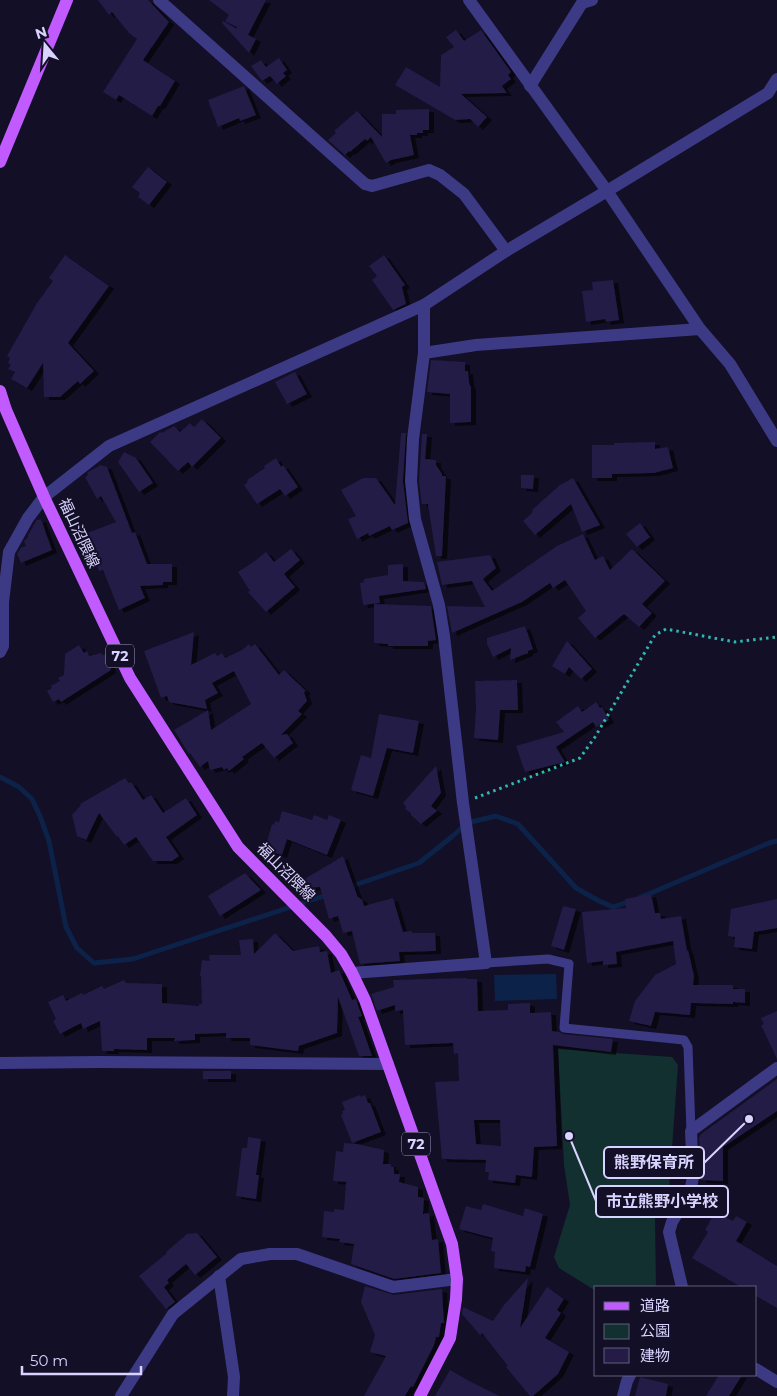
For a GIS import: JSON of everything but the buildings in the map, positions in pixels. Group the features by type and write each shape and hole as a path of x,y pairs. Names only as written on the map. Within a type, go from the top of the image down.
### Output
{"main road":[{"path":"0,162 68,0"},
{"name":"福山沼隈線","path":"0,391 3,412 130,678 238,847 326,936 341,954 365,1000 452,1244 457,1279 450,1338 420,1396"}],"street":[{"path":"159,0 365,184 372,186 429,170 440,175 464,194 506,251"},
{"path":"469,0 607,191 700,329 730,364 777,441"},
{"path":"530,86 582,3 592,0"},
{"path":"0,652 3,646 3,602 9,552 28,518 44,497 109,446 424,305 506,251 768,93 777,79"},
{"path":"352,973 486,963 463,803 444,636 439,605 415,518 411,481 413,439 424,352 424,305"},
{"path":"424,352 476,345 700,329"},
{"path":"0,1064 109,1062 388,1064"},
{"path":"682,1286 668,1232 690,1192 692,1177 691,1131 777,1068"},
{"path":"121,1396 173,1314 242,1259 270,1254 297,1254 393,1287 457,1279"},
{"path":"220,1276 234,1377 233,1396"},
{"path":"757,1370 777,1382"},
{"path":"622,1396 630,1376"}],"lane":[{"path":"486,963 548,959 569,964 564,1028 684,1040 688,1047 691,1131"}],"path":[{"path":"463,803 580,758 595,737 656,635 666,629 735,642 777,637"}],"green space":[{"path":"558,1049 672,1057 678,1065 669,1191 655,1215 656,1286 594,1286 594,1290 559,1268 554,1257 570,1205 564,1165"}],"water":[{"path":"556,974 557,999 495,1001 494,975"}],"waterway":[{"path":"0,777 19,787 32,799 49,841 66,927 77,948 94,963 133,959 327,895"},
{"path":"349,887 419,863 467,823 496,816 518,824 576,888 613,907 631,901"},
{"path":"639,898 777,841"}],"place":[{"name":"熊野保育所","path":"749,1119"},
{"name":"市立熊野小学校","path":"569,1136"}]}
